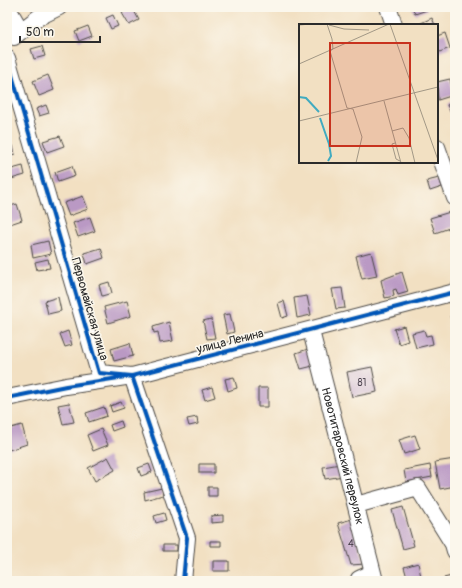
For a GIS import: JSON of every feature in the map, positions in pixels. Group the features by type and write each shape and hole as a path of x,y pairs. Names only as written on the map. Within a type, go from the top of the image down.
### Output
{"street":[{"path":"10,7 14,34"},
{"path":"7,44 14,34 39,17 59,7"},
{"path":"388,7 394,24"},
{"name":"Первомайская улица","path":"7,58 99,373 132,376"},
{"path":"438,150 455,198"},
{"name":"улица Ленина","path":"7,398 66,386 132,376 311,331 455,292"},
{"name":"Новотитаровский переулок","path":"311,331 356,505 369,578"},
{"path":"132,376 186,538 183,581"},
{"path":"356,505 418,488 453,544 455,551"}],"building":[{"path":"132,7 139,20 129,25 122,13"},
{"path":"412,7 426,7 427,10 415,14"},
{"path":"113,15 118,26 111,29 106,18"},
{"path":"432,18 435,24 422,24"},
{"path":"88,26 92,36 79,41 75,31"},
{"path":"445,33 450,48 438,53 438,36"},
{"path":"42,46 45,56 34,59 31,49"},
{"path":"48,75 54,90 39,96 33,81"},
{"path":"450,79 454,95 438,100 438,82"},
{"path":"455,101 455,117 453,118 447,105"},
{"path":"46,105 49,113 39,116 36,109"},
{"path":"60,136 64,146 47,152 43,141"},
{"path":"13,146 15,154 7,156 7,148"},
{"path":"23,166 25,175 11,179 8,170"},
{"path":"72,166 75,176 58,182 55,172"},
{"path":"439,178 442,187 430,191 427,181"},
{"path":"83,196 88,209 69,216 64,203"},
{"path":"17,204 22,220 7,225 7,207"},
{"path":"450,212 455,226 435,233 430,218"},
{"path":"90,217 95,231 78,237 73,223"},
{"path":"48,241 51,254 33,258 31,245"},
{"path":"101,248 104,258 87,264 84,253"},
{"path":"371,252 377,276 362,279 356,256"},
{"path":"48,259 50,268 37,270 35,262"},
{"path":"402,272 408,292 398,295 396,289 393,290 394,296 385,298 381,280"},
{"path":"109,282 112,293 102,296 99,285"},
{"path":"342,288 345,308 336,309 332,289"},
{"path":"307,296 311,315 297,318 294,298"},
{"path":"58,297 61,311 48,314 45,301"},
{"path":"127,301 131,316 108,323 104,307"},
{"path":"284,301 288,316 282,318 278,303"},
{"path":"230,314 234,332 227,334 223,315"},
{"path":"455,315 455,325 452,326 450,316"},
{"path":"211,319 215,338 207,339 203,321"},
{"path":"169,322 173,341 160,343 158,332 154,333 153,327"},
{"path":"404,326 408,341 399,344 394,329"},
{"path":"424,330 426,336 431,335 433,344 416,348 412,333"},
{"path":"68,331 72,345 65,347 60,334"},
{"path":"130,343 133,356 114,361 111,349"},
{"path":"308,349 313,366 301,369 296,353"},
{"path":"372,367 377,392 352,397 347,372"},
{"path":"234,377 237,388 228,391 225,379"},
{"path":"212,387 215,397 205,400 202,390"},
{"path":"258,388 268,388 268,407 258,407"},
{"path":"121,402 124,408 112,412 110,406"},
{"path":"69,403 74,422 63,424 58,405"},
{"path":"104,407 107,416 89,422 86,413"},
{"path":"197,417 198,424 189,426 187,419"},
{"path":"121,421 123,427 112,431 110,425"},
{"path":"22,425 27,444 9,450 7,429"},
{"path":"101,429 108,445 93,451 87,435"},
{"path":"415,435 420,449 404,454 399,440"},
{"path":"108,457 115,470 95,481 88,468"},
{"path":"455,459 455,486 440,489 435,462"},
{"path":"149,464 152,472 141,476 138,468"},
{"path":"199,464 214,464 214,473 199,473"},
{"path":"340,464 343,476 325,479 323,467"},
{"path":"430,465 432,477 406,482 404,470"},
{"path":"208,487 217,487 217,496 208,496"},
{"path":"162,488 163,495 145,500 144,492"},
{"path":"403,507 414,546 403,549 392,510"},
{"path":"164,513 166,520 156,523 154,516"},
{"path":"223,515 223,522 211,523 211,516"},
{"path":"352,519 365,564 351,565 338,523"},
{"path":"210,541 221,541 221,546 210,546"},
{"path":"163,545 177,545 177,551 163,551"},
{"path":"213,561 229,561 229,571 213,571"},
{"path":"418,563 422,581 408,581 404,567"},
{"path":"455,575 455,581 445,581 444,578"}],"cycle path":[{"path":"7,58 99,373 132,376 187,538 183,581"},
{"path":"7,398 66,386 132,376 455,292"}]}
